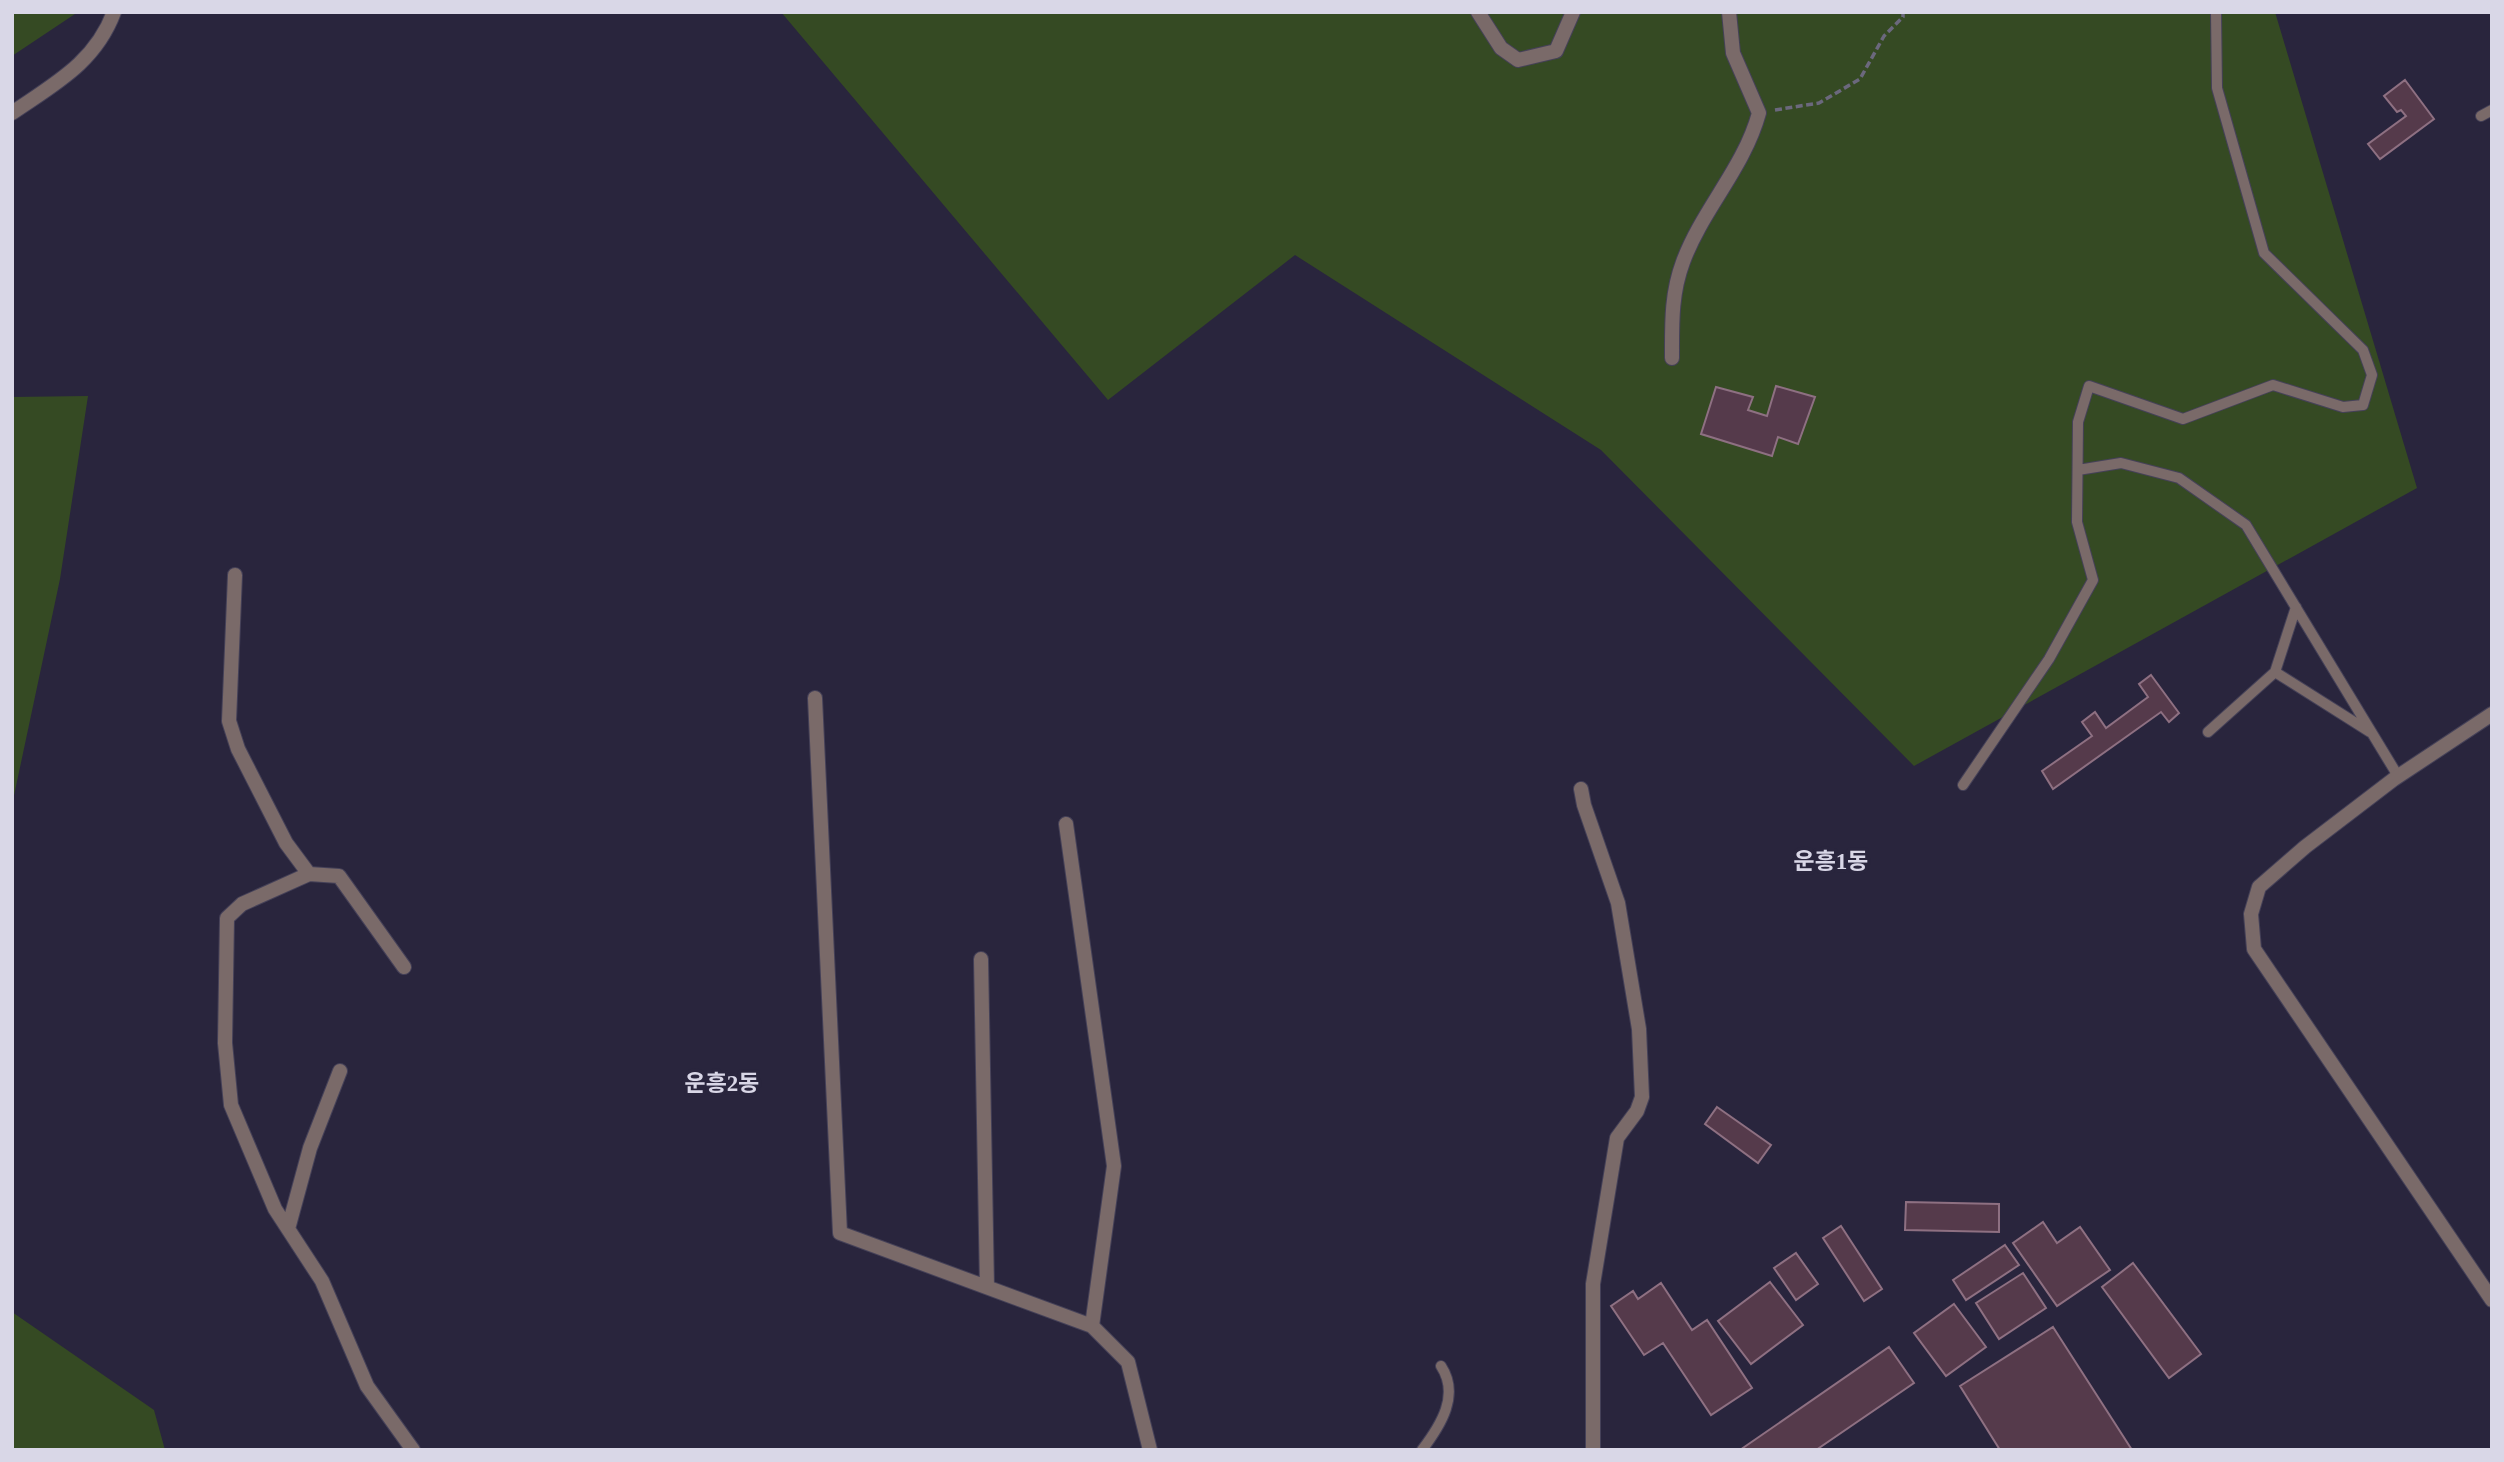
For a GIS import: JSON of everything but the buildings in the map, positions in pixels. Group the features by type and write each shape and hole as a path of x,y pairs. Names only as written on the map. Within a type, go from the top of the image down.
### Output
{"street":[{"path":"12,113 85,62 107,30 114,12"},
{"path":"1478,12 1501,48 1518,60 1556,51 1573,12"},
{"path":"1672,358 1672,303 1684,258 1745,150 1759,113 1733,53 1729,12"},
{"path":"235,575 229,721 238,749 286,844 309,874"},
{"path":"815,698 840,1233 1093,1326 1128,1362 1150,1450"},
{"path":"2492,714 2398,776 2305,847 2259,887 2251,914 2254,949 2492,1300"},
{"path":"1581,789 1618,903 1639,1029 1642,1097 1637,1111 1617,1138 1592,1284 1593,1450"},
{"path":"1066,824 1114,1166 1093,1326"},
{"path":"404,967 339,876 309,874 242,904 227,918 225,1043 231,1105 275,1209 323,1281 367,1386 413,1450"},
{"path":"981,959 987,1287"},
{"path":"288,1229 310,1147 340,1071"}],"lane":[{"path":"1963,785 2049,659 2093,580 2077,522 2078,422 2090,386 2183,419 2273,385 2343,407 2363,405 2372,375 2363,351 2264,253 2217,88 2216,12"},
{"path":"2481,116 2492,110"},
{"path":"2078,470 2121,463 2179,478 2246,525 2398,776"},
{"path":"2208,732 2274,672 2296,607"},
{"path":"2274,672 2372,733"},
{"path":"1422,1450 1448,1406 1448,1377 1441,1366"}],"path":[{"path":"1759,113 1819,103 1860,79 1884,36 1903,17 1903,12"}],"green space":[{"path":"12,12 78,12 12,56"},
{"path":"781,12 2275,12 2417,488 1914,766 1601,450 1295,255 1108,400"},
{"path":"88,396 60,579 12,805 12,397"},
{"path":"12,1312 154,1410 165,1450 12,1450"}],"district":[{"name":"운흥1동","path":"1831,861"},
{"name":"운흥2동","path":"722,1083"}]}
